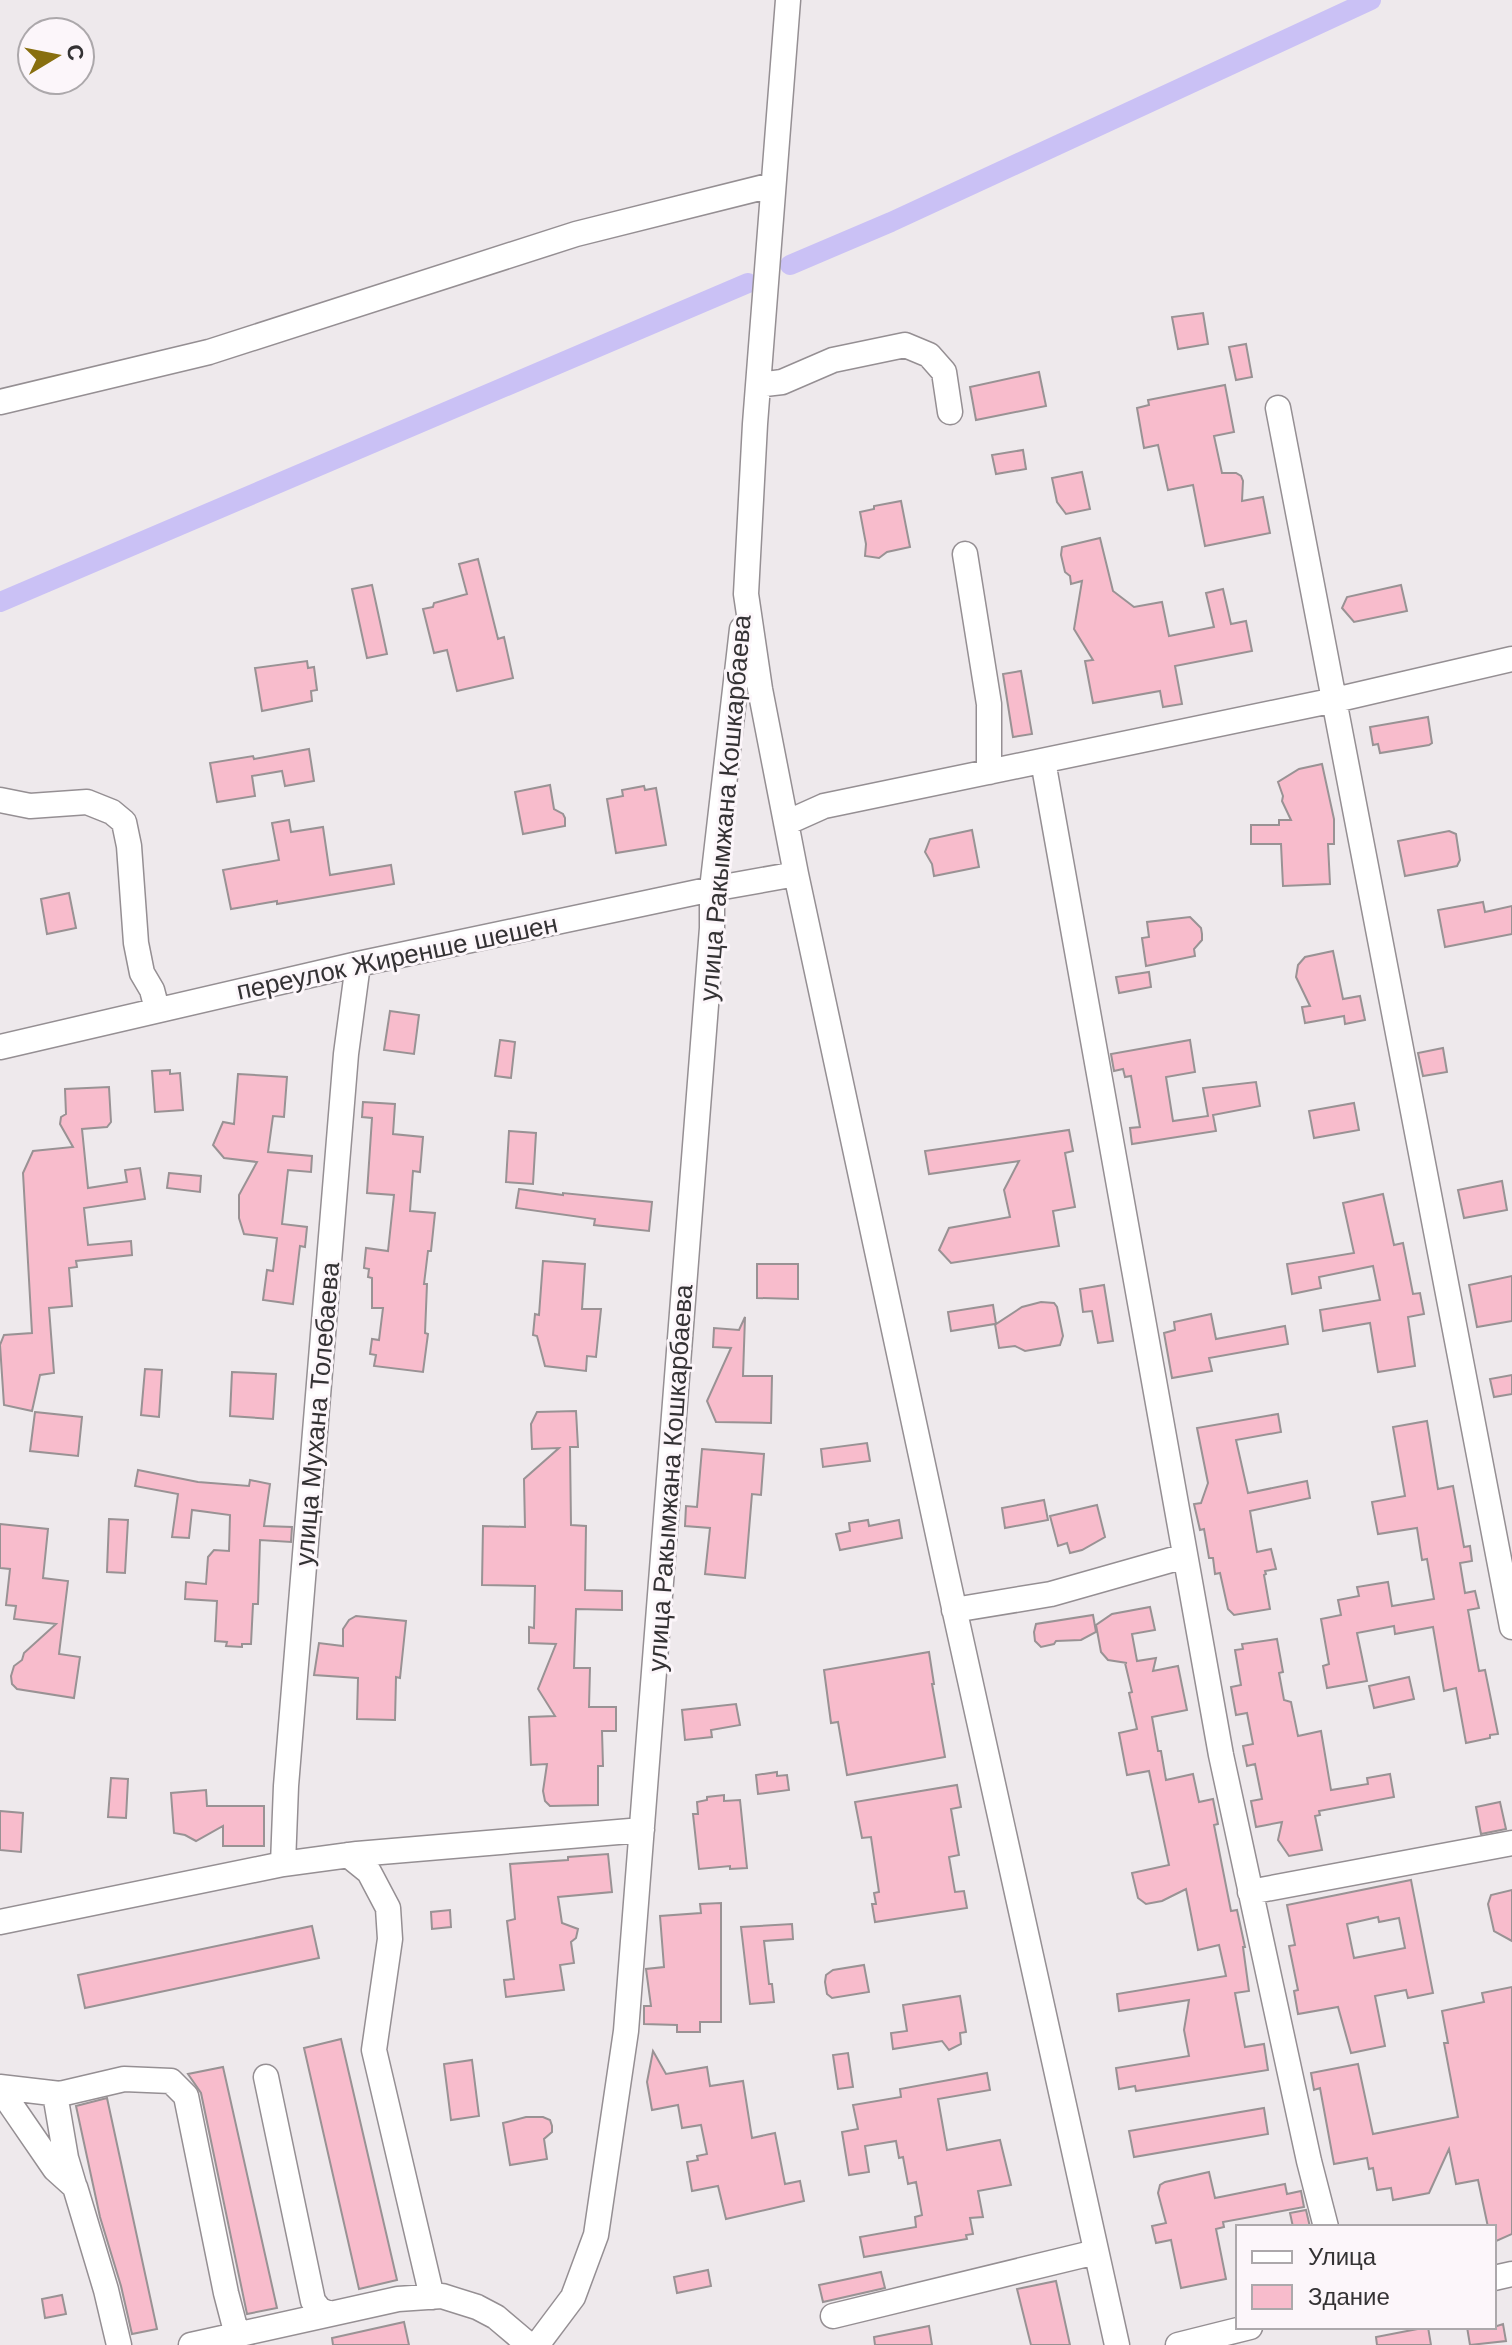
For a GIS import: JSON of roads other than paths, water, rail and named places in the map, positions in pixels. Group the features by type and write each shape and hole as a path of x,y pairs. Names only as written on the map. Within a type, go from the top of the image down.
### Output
{"street":[{"path":"788,0 772,185 746,594 760,689 796,874 954,1610 1117,2345"},
{"path":"0,402 209,352 576,234 772,185"},
{"path":"758,385 782,382 833,360 905,345 929,355 944,372 950,412"},
{"path":"1278,408 1512,1627"},
{"path":"965,554 989,704 989,772"},
{"name":"улица Ракымжана Кошкарбаева","path":"537,2345 573,2297 596,2235 626,2031 711,942 712,889 746,594"},
{"path":"786,823 824,806 1335,700 1512,659"},
{"path":"1043,761 1221,1755 1325,2225"},
{"path":"0,800 30,806 87,802 112,812 124,822 129,846 136,943 142,973 152,990 157,1009"},
{"name":"переулок Жиренше шешен","path":"0,1047 358,964 796,874"},
{"name":"улица Мухана Толебаева","path":"283,1864 286,1786 346,1054 358,964"},
{"path":"954,1610 1051,1594 1185,1556"},
{"path":"0,1922 283,1864 348,1855 642,1830"},
{"path":"1250,1892 1512,1843"},
{"path":"348,1855 369,1872 388,1908 390,1939 374,2050 432,2297"},
{"path":"266,2077 313,2301 320,2310 330,2314"},
{"path":"0,2088 55,2094 124,2079 171,2081 186,2096 237,2335"},
{"path":"0,2088 55,2169 75,2187"},
{"path":"55,2094 66,2158 106,2290 119,2345"},
{"path":"833,2316 1096,2252"},
{"path":"191,2345 398,2299 442,2296 477,2307 496,2317 529,2345"},
{"path":"1178,2345 1242,2329"}],"waterway":[{"path":"790,265 891,222 1371,0"},
{"path":"0,602 748,283"}]}
